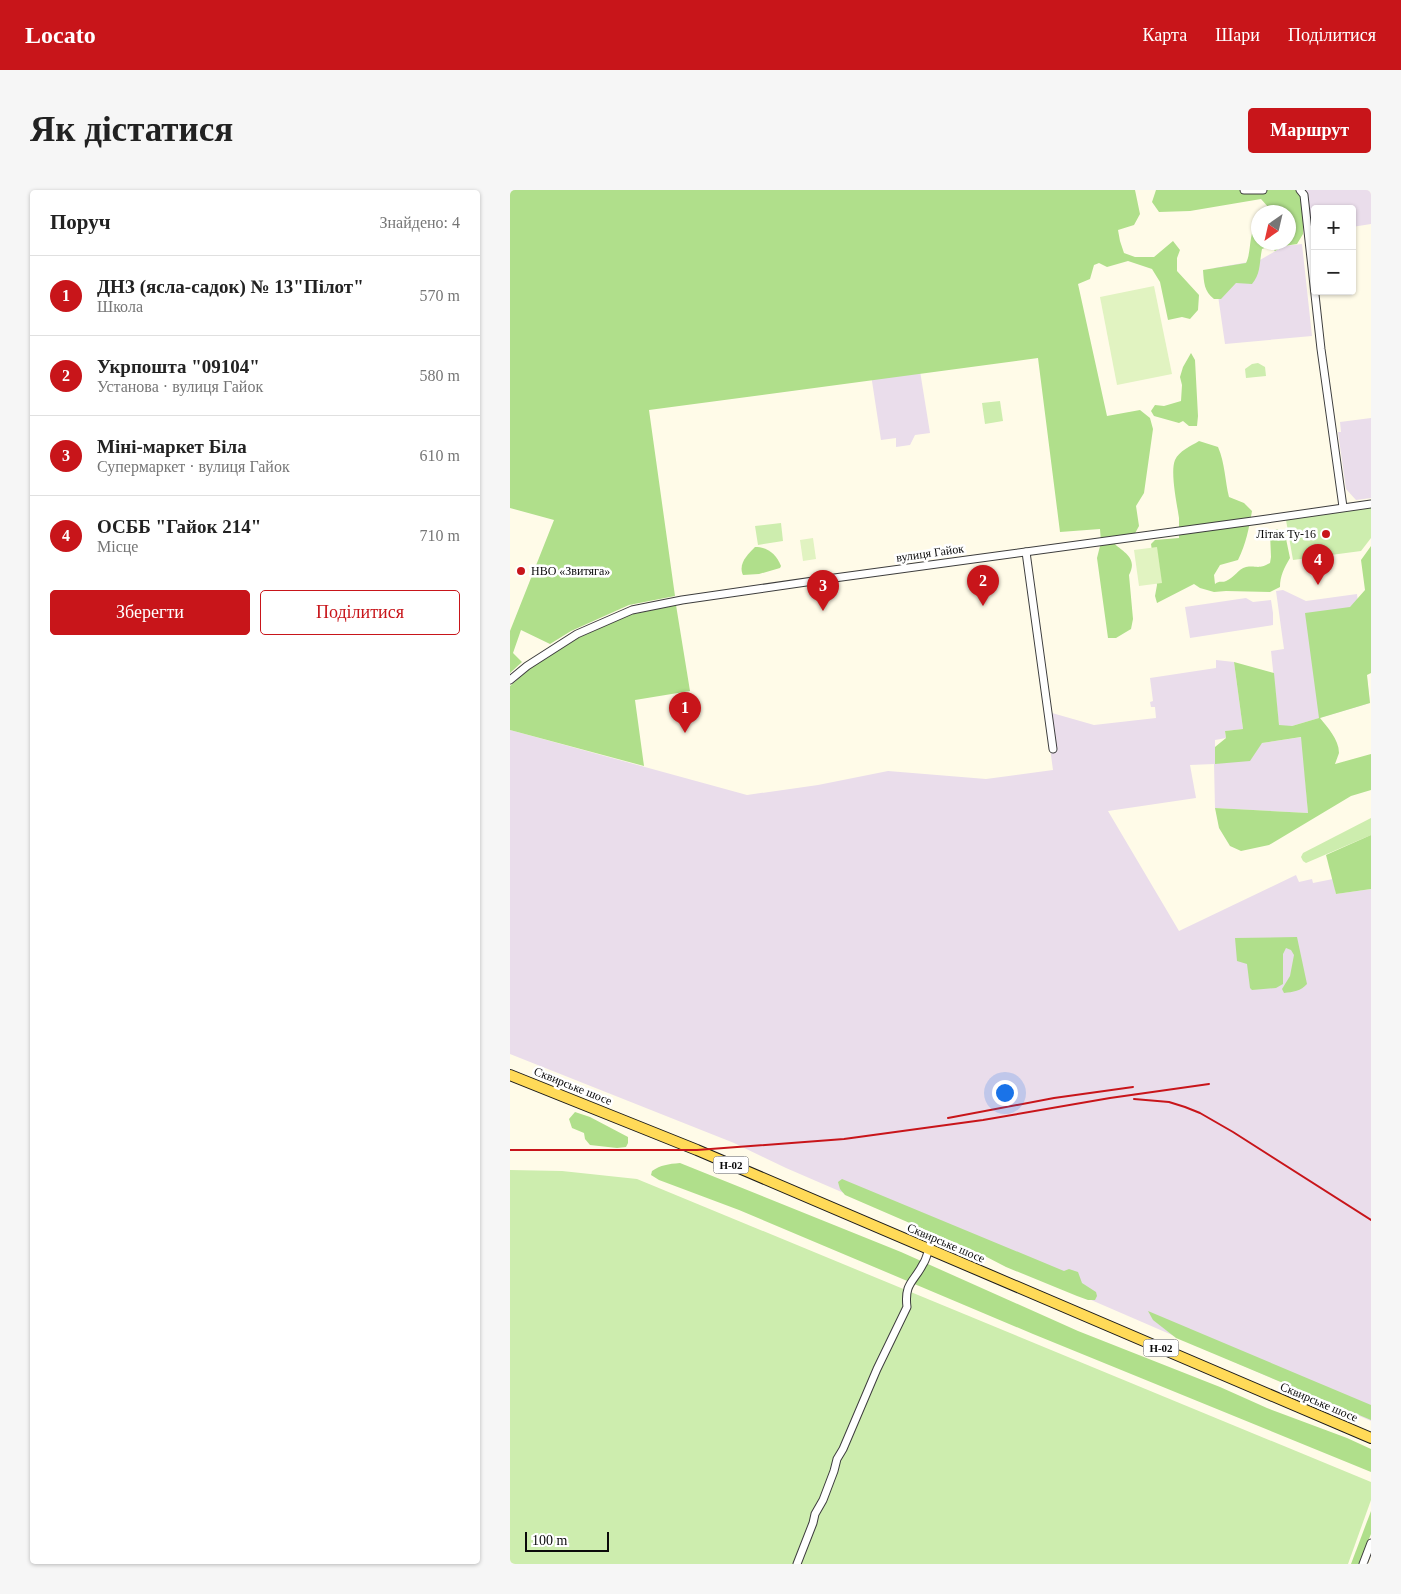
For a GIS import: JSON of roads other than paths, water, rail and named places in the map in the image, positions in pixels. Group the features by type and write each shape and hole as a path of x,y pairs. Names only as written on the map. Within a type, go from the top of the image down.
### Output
{"main road":[{"name":"Сквирське шосе","path":"510,1074 630,1122 1371,1438"}],"street":[{"path":"1244,190 1262,190"},
{"path":"1300,190 1304,196 1320,339 1343,507"},
{"name":"вулиця Гайок","path":"510,680 527,666 577,634 632,610 755,589 1371,504"},
{"path":"1026,552 1053,749"},
{"path":"797,1564 813,1524 814,1514 826,1492 837,1459 907,1307 906,1299 911,1281 924,1264 929,1250"},
{"path":"1363,1564 1371,1544"}],"railway":[{"path":"510,1150 697,1150 844,1139 983,1120 1110,1098 1209,1084"},
{"path":"948,1118 1054,1098 1133,1087"},
{"path":"1134,1099 1169,1102 1200,1113 1371,1220"}],"place":[{"name":"Літак Ту-16","path":"1326,534"},
{"name":"НВО «Звитяга»","path":"521,571"},
{"name":"ОСББ \"Гайок 214\"","path":"1318,585"},
{"name":"Укрпошта \"09104\"","path":"983,606"},
{"name":"Міні-маркет Біла","path":"823,611"},
{"name":"ДНЗ (ясла-садок) № 13\"Пілот\"","path":"685,733"}]}
